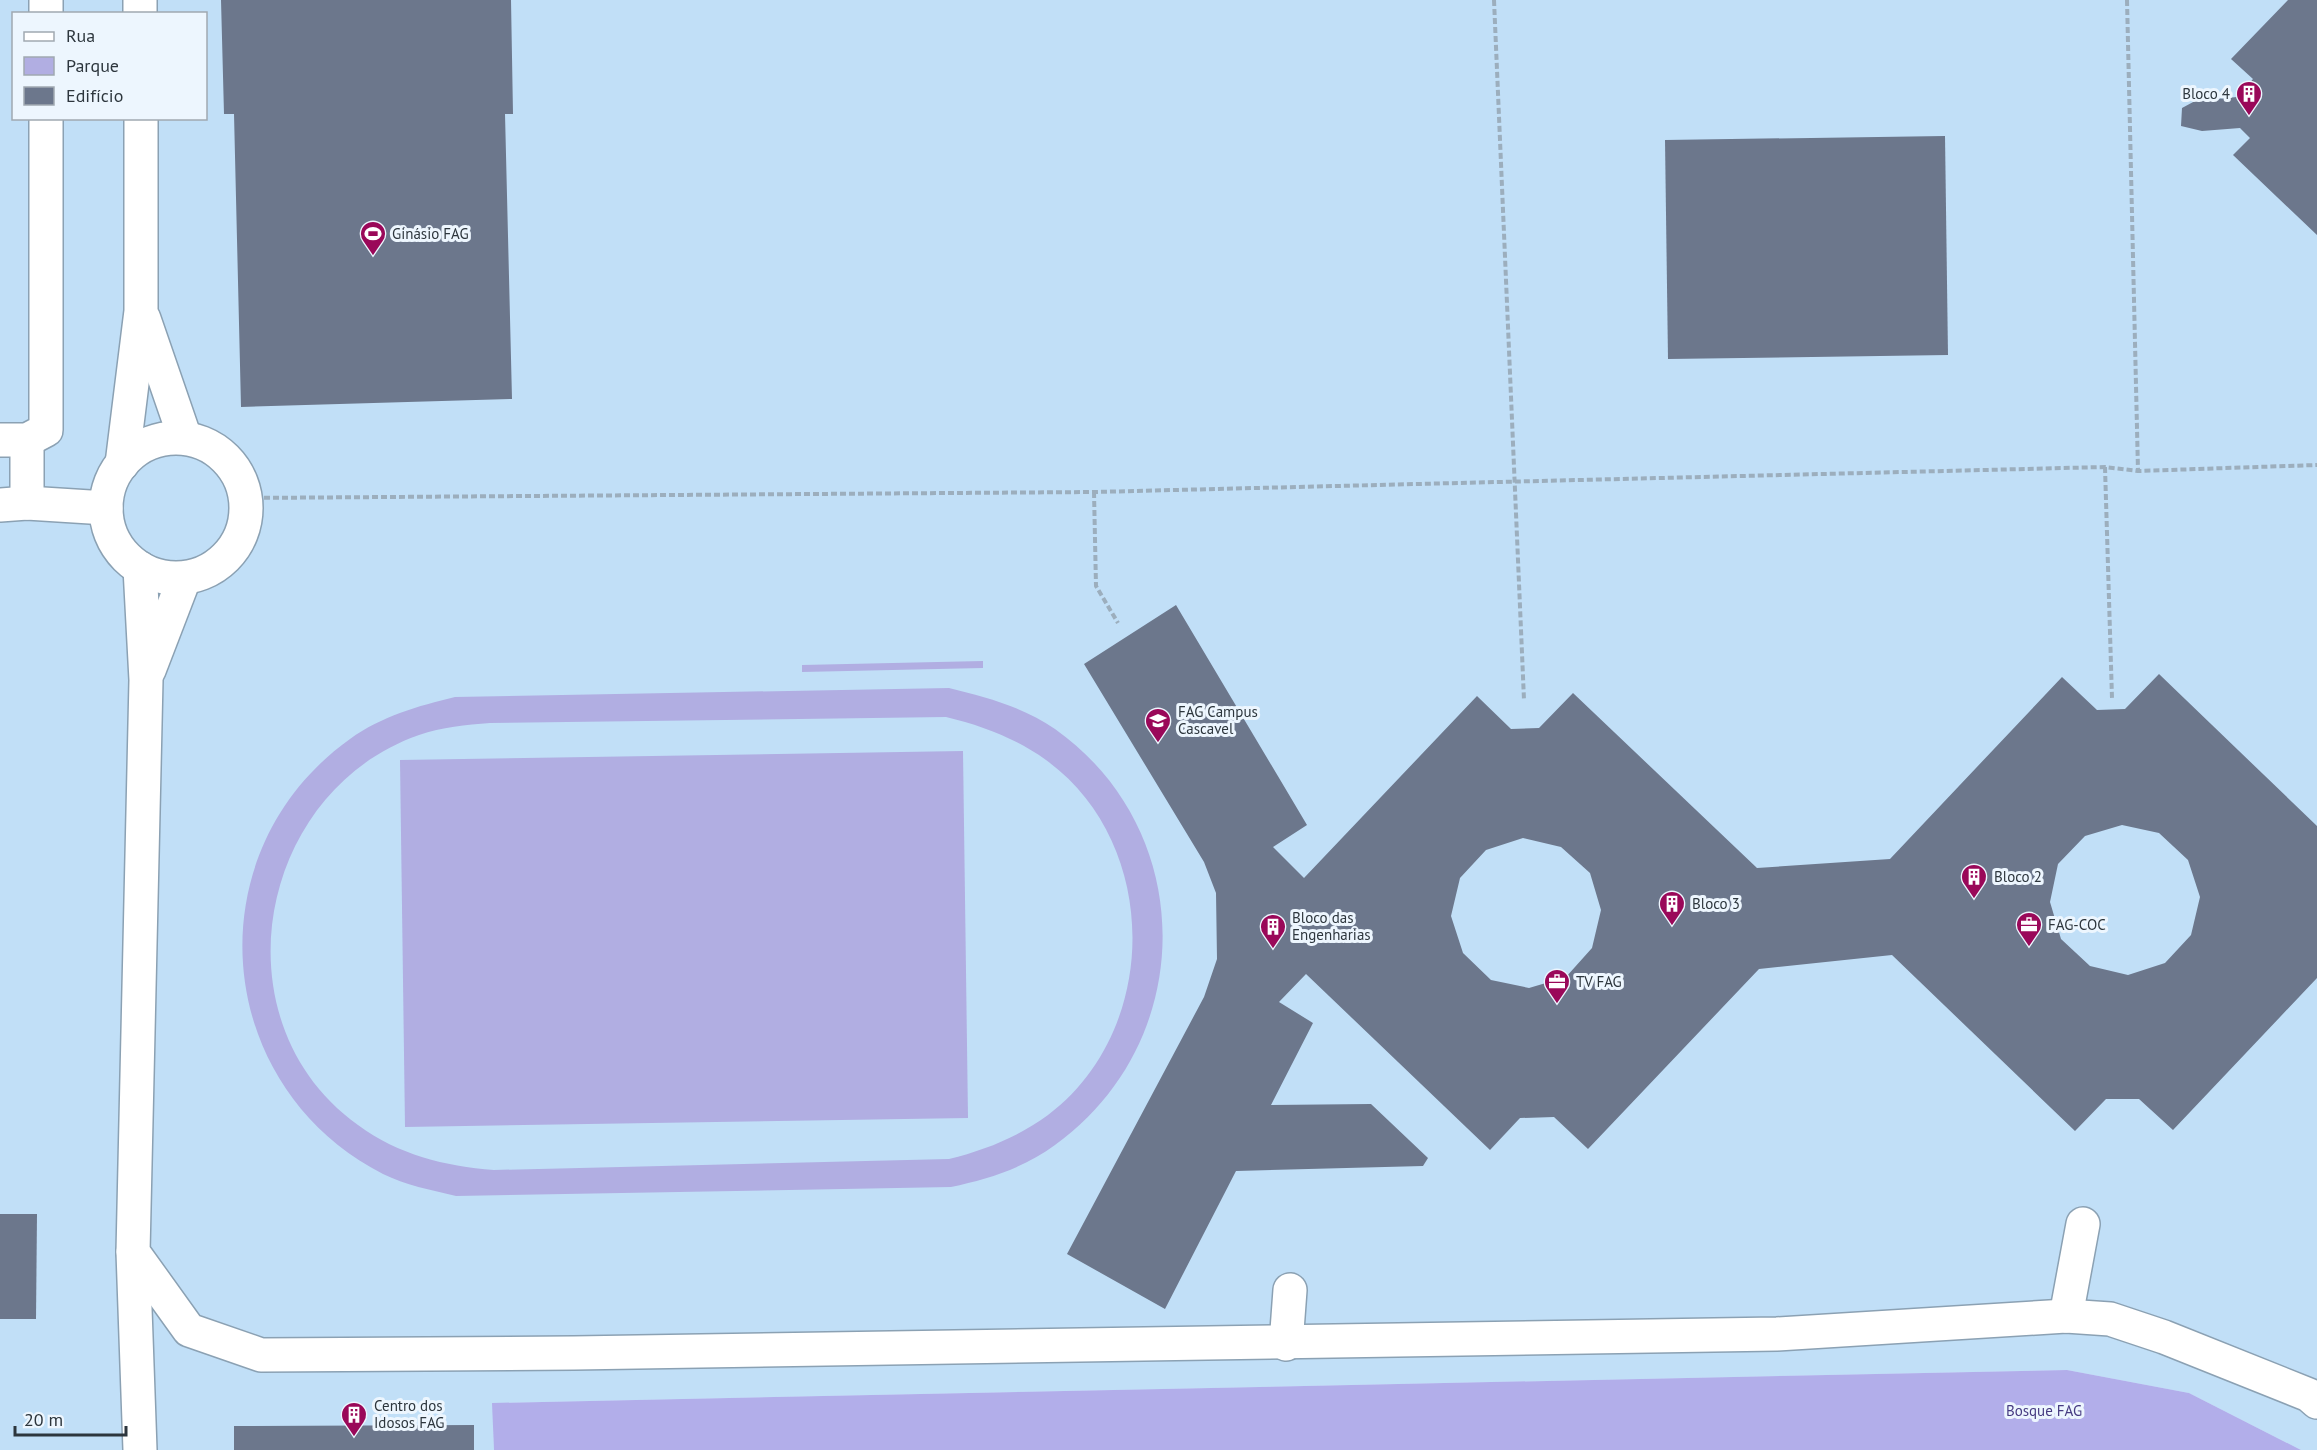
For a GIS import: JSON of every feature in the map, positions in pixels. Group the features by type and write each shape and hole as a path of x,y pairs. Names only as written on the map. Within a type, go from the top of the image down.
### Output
{"lane":[{"path":"46,120 46,430 14,440 13,504 106,508"},
{"path":"122,464 141,311 141,120"},
{"path":"141,311 185,438"},
{"path":"185,438 207,444 226,457 239,476 246,498 246,520 239,541 225,560 206,572 184,579 162,578 140,568 122,553 110,532 106,508 110,485 122,464 140,448 162,439 185,438"},
{"path":"140,568 146,680 133,1252 140,1450"},
{"path":"146,680 184,579"},
{"path":"2066,1316 2083,1224"},
{"path":"133,1252 189,1330 261,1355 1286,1344 1777,1334 2066,1316 2110,1319 2164,1337 2309,1395 2317,1402"},
{"path":"1286,1344 1290,1290"}],"path":[{"path":"1494,0 1524,699"},
{"path":"2127,0 2138,471"},
{"path":"246,498 1094,492 2105,467 2138,471 2317,465"},
{"path":"2105,467 2112,698"},
{"path":"1094,492 1096,586 1118,623"}],"shaded area":[{"name":"FAG Campus Cascavel","path":"0,0 2317,0 2317,1450 2301,1450 2189,1393 2067,1370 493,1403 494,1450 0,1450"}],"green space":[{"path":"983,661 983,668 802,672 802,665"},
{"path":"949,688 990,699 1043,721 1102,772 1136,823 1156,878 1163,937 1156,995 1136,1051 1102,1102 1055,1145 1005,1172 951,1187 456,1196 409,1184 383,1174 326,1135 283,1085 256,1027 243,966 246,903 265,842 299,786 350,739 362,731 401,713 455,697","holes":["946,717 1023,745 1046,760 1084,796 1111,839 1127,886 1133,937 1127,987 1112,1035 1085,1079 1048,1115 1001,1142 949,1159 494,1170 457,1166 406,1151 358,1125 313,1081 284,1029 271,972 274,913 290,857 321,806 364,764 419,735 445,728 490,723"]},
{"path":"963,751 968,1118 405,1127 400,760"},
{"name":"Bosque FAG","path":"2067,1370 2189,1393 2301,1450 494,1450 492,1403"}],"building":[{"name":"Ginásio FAG","path":"221,0 511,0 513,114 505,114 512,399 241,407 234,114 224,114"},
{"name":"Bloco 4","path":"2288,0 2317,0 2317,235 2233,155 2250,138 2240,128 2202,131 2181,126 2182,108 2195,101 2237,97 2253,79 2231,59"},
{"path":"1945,136 1948,355 1668,359 1665,140"},
{"path":"1176,605 1307,825 1273,847 1304,878 1477,696 1511,729 1539,728 1573,693 1757,868 1890,859 2062,677 2097,710 2125,709 2159,674 2317,826 2317,978 2173,1130 2139,1099 2106,1099 2075,1131 1892,955 1759,969 1588,1149 1554,1117 1520,1118 1490,1150 1306,974 1279,1002 1313,1023 1271,1105 1371,1104 1428,1158 1423,1166 1236,1171 1165,1309 1067,1254 1204,997 1217,959 1216,893 1204,862 1084,664","holes":["2122,825 2159,833 2188,860 2200,897 2191,935 2165,963 2128,975 2090,966 2061,939 2050,902 2058,864 2085,836","1523,838 1561,847 1590,873 1601,910 1592,948 1566,977 1529,988 1491,980 1463,953 1451,916 1460,878 1486,850"]},
{"path":"0,1214 37,1214 36,1319 0,1319"},
{"name":"Centro dos Idosos FAG","path":"474,1425 474,1450 234,1450 234,1426"}],"place":[{"name":"Bloco 4","path":"2249,117"},
{"name":"Ginásio FAG","path":"373,257"},
{"name":"FAG Campus Cascavel","path":"1158,744"},
{"name":"Bloco 2","path":"1974,900"},
{"name":"Bloco 3","path":"1672,927"},
{"name":"FAG-COC","path":"2029,948"},
{"name":"Bloco das Engenharias","path":"1273,950"},
{"name":"TV FAG","path":"1557,1005"},
{"name":"Centro dos Idosos FAG","path":"354,1438"}]}
